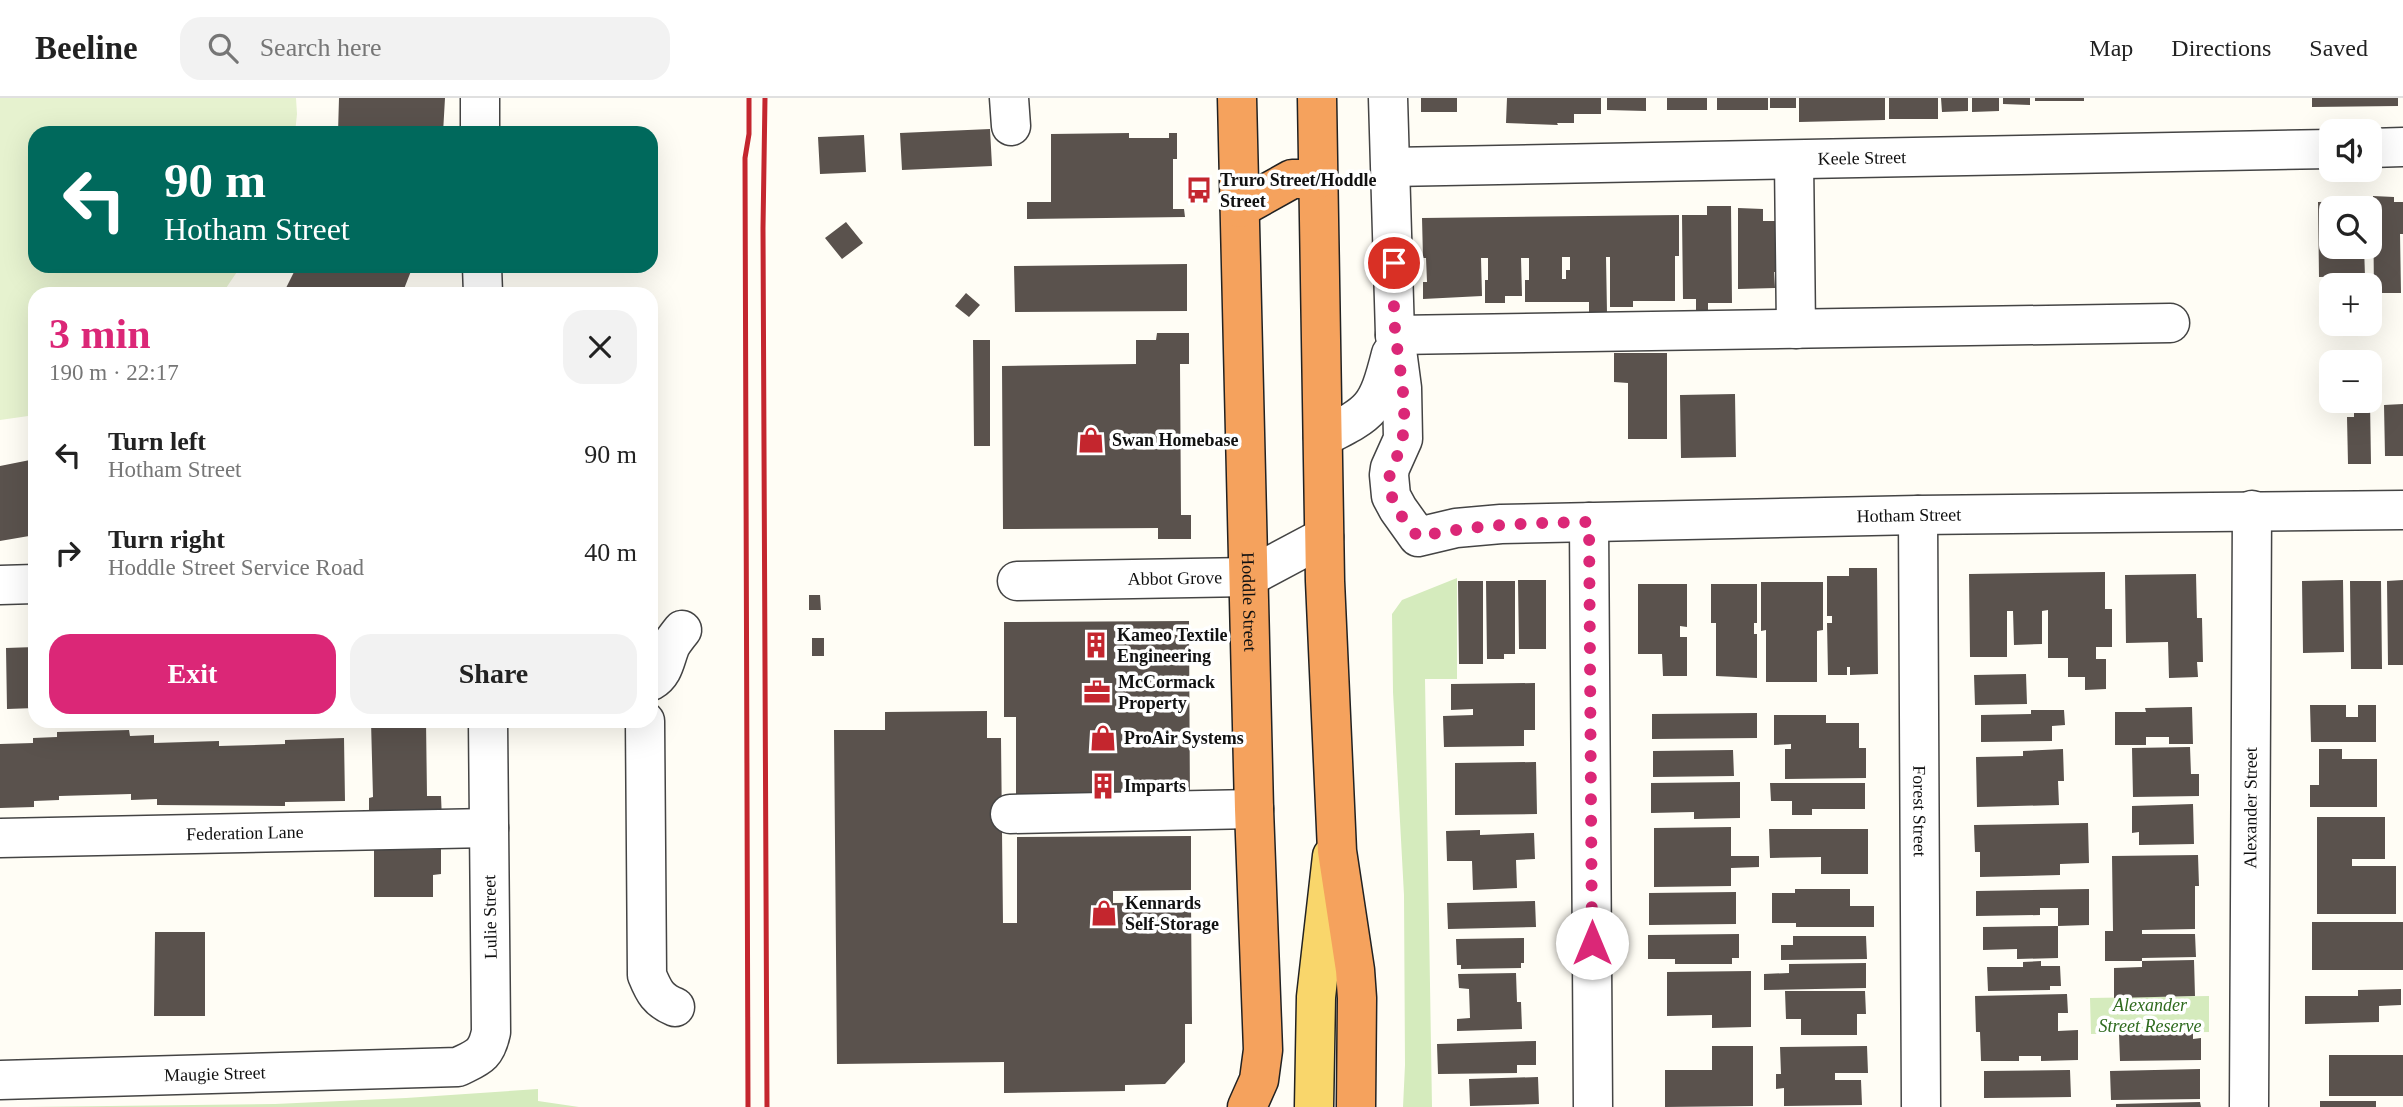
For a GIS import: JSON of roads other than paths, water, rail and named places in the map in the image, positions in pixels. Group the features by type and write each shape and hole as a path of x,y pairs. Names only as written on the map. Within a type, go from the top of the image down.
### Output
{"highway":[{"name":"Hoddle Street","path":"1237,98 1254,809 1264,1050"},
{"path":"1317,98 1324,537 1335,826 1355,970 1356,1107"},
{"path":"1240,208 1292,179 1318,179"},
{"path":"1247,1107 1259,1080 1264,1050"}],"main road":[{"path":"1314,1107 1316,997 1335,826"},
{"path":"1357,1036 1373,1107"},
{"name":"Hoddle Street","path":"1262,1107 1264,1050"}],"street":[{"path":"480,98 480,126"},
{"path":"1323,437 1359,419 1377,402 1395,335 1388,98"},
{"path":"2382,148 2403,147"},
{"name":"Keele Street","path":"1391,167 2319,149"},
{"path":"1794,160 1796,329"},
{"path":"1395,335 2171,323"},
{"name":"Hotham Street","path":"1395,335 1402,388 1402,439 1390,468 1391,496 1418,537 1456,528 1501,524 1918,515 2403,510"},
{"name":"Alexander Street","path":"2249,1107 2252,510"},
{"name":"Forest Street","path":"1918,515 1921,1107"},
{"path":"1589,522 1593,1107"},
{"name":"Abbot Grove","path":"1017,581 1249,577 1324,537"},
{"path":"0,585 28,584"},
{"path":"658,675 665,665 671,645 682,631"},
{"name":"Lulie Street","path":"429,1068 458,1067 481,1055 488,1046 491,1032 488,728"},
{"path":"645,728 647,975 655,995 675,1007"},
{"path":"1010,814 1254,809"},
{"name":"Federation Lane","path":"0,838 489,828"},
{"name":"Maugie Street","path":"0,1080 429,1068"}],"railway":[{"path":"748,1107 745,158 749,134 749,98"},
{"path":"765,98 763,228 767,1107"}],"place":[{"name":"Truro Street/Hoddle Street","path":"1199,190"},
{"name":"Swan Homebase","path":"1091,440"},
{"name":"Kameo Textile Engineering","path":"1096,645"},
{"name":"McCormack Property","path":"1097,692"},
{"name":"ProAir Systems","path":"1103,738"},
{"name":"Imparts","path":"1103,786"},
{"name":"Kennards Self-Storage","path":"1104,913"}],"park label":[{"name":"Alexander Street Reserve","path":"2150,1016"}]}
